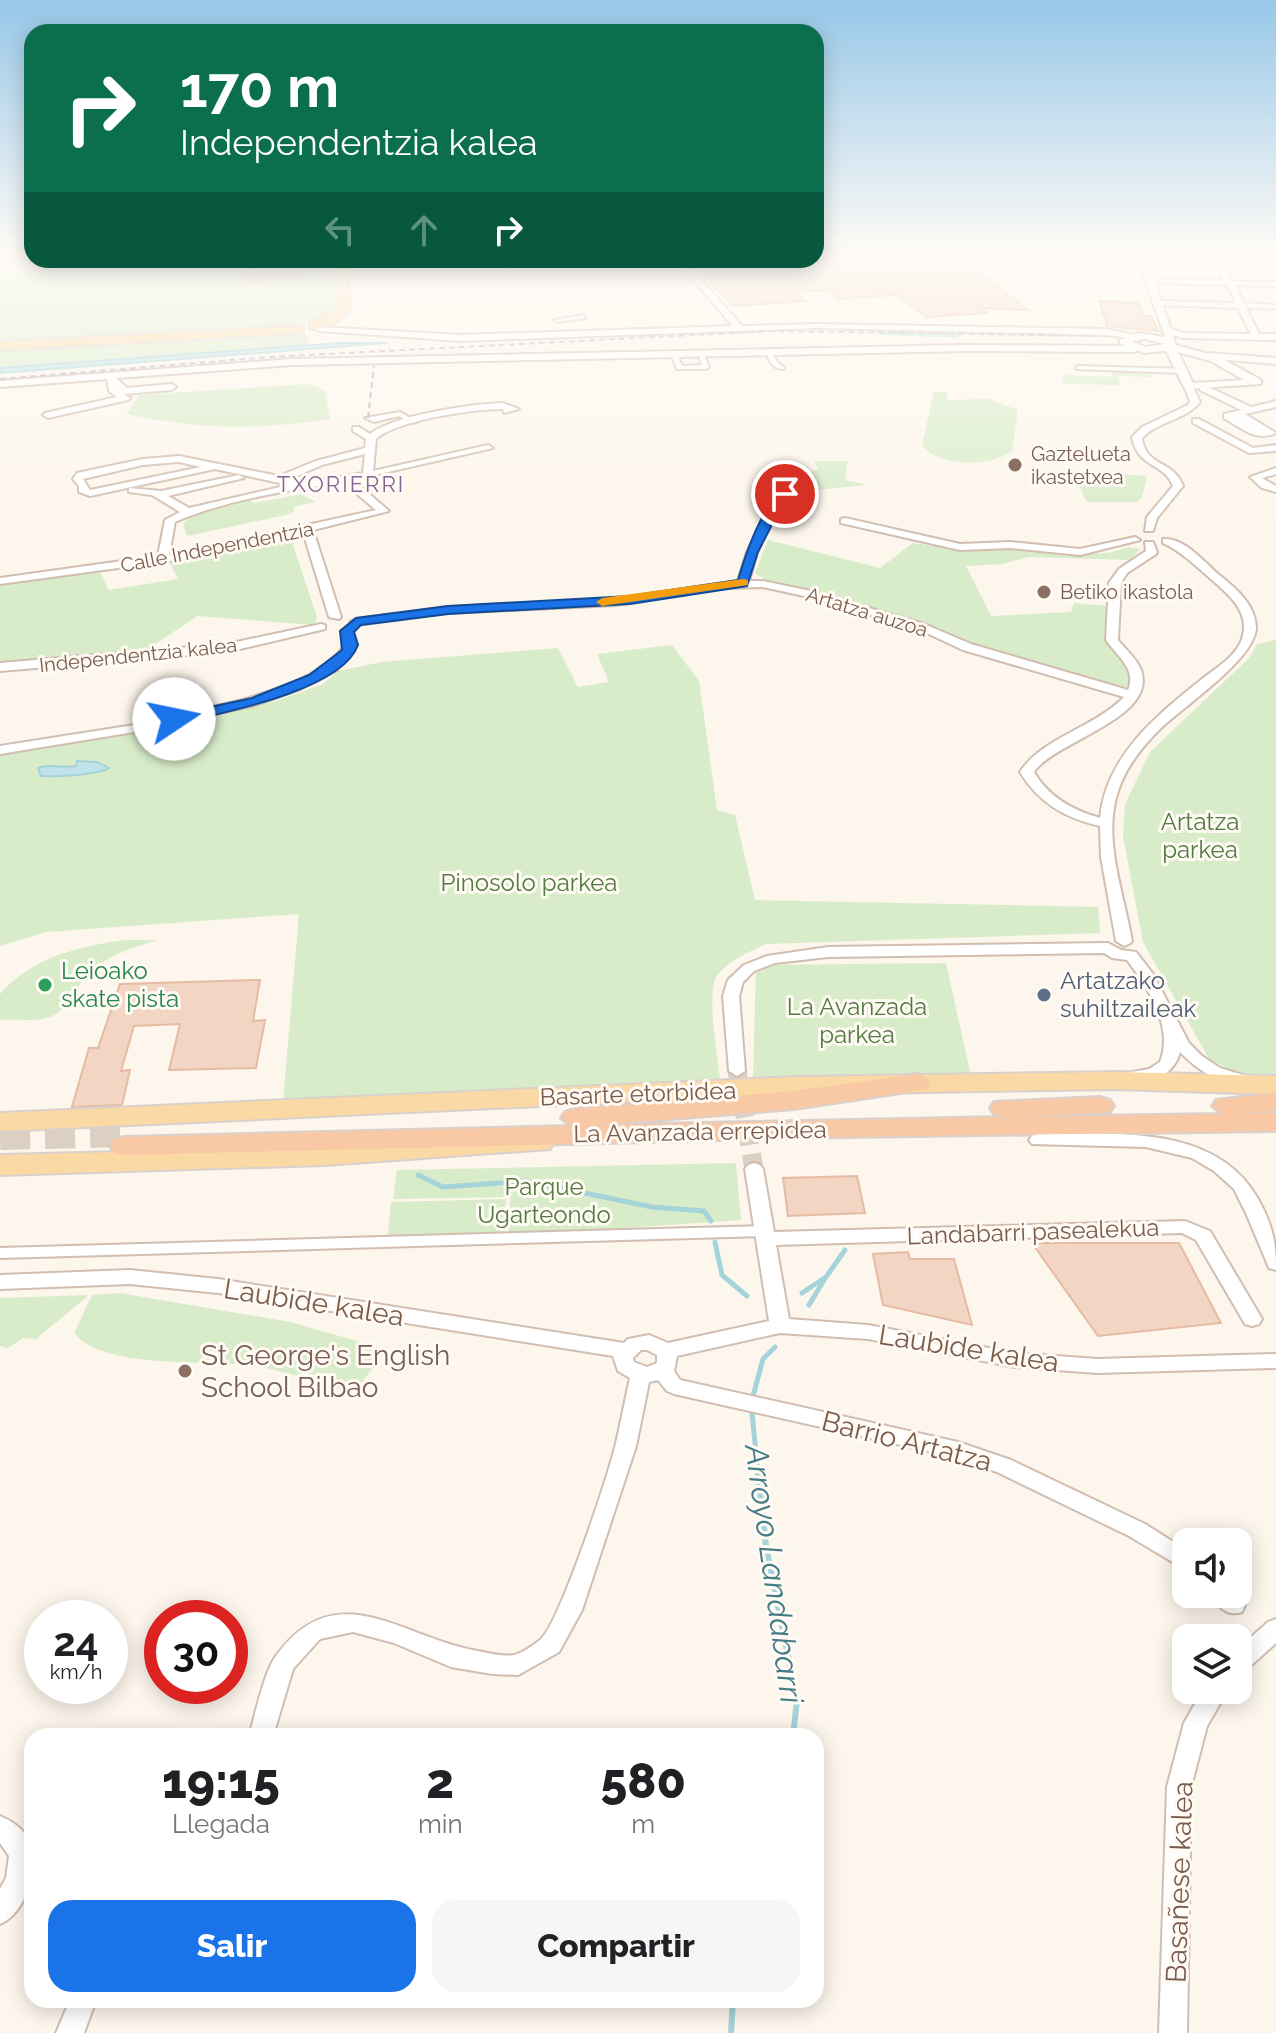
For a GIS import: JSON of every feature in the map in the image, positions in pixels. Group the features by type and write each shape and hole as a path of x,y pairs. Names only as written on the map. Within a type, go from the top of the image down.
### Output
{"highway":[{"path":"575,1118 852,1094 917,1083"},
{"name":"La Avanzada errepidea","path":"1272,1094 1226,1106 575,1118 127,1139 639,1134 1276,1122"},
{"path":"721,1132 1038,1140"}],"main road":[{"name":"Basarte etorbidea","path":"0,1122 229,1116 604,1095 917,1083 1087,1081 1272,1094"},
{"name":"Basarte etorbidea","path":"0,1165 454,1150 639,1134"}],"street":[{"path":"1088,349 1098,347"},
{"path":"1136,347 1149,370"},
{"path":"0,384 293,362 769,352 1088,349 1137,352 1153,347"},
{"path":"1105,823 1081,819 1057,806 1032,782 1027,772 1037,758 1118,712 1129,701 1137,675 1112,640 1113,592 1123,571 1152,552 1149,536 1152,517 1178,486 1174,475 1145,459 1137,446 1137,437 1145,429 1191,407 1195,402 1171,347"},
{"path":"1181,347 1269,389"},
{"path":"769,352 775,364 782,368"},
{"path":"674,354 679,368 706,367 701,353"},
{"path":"574,356 575,370"},
{"path":"1203,356 1276,361"},
{"path":"1078,368 1183,371"},
{"path":"114,374 124,391 172,387"},
{"path":"48,415 125,398 114,391 114,374"},
{"path":"1189,387 1257,382"},
{"path":"1203,388 1250,408 1271,409"},
{"path":"371,438 385,430 468,410 504,405 514,409 507,411"},
{"path":"424,412 453,406 468,410"},
{"path":"1236,413 1250,408"},
{"path":"372,418 400,414 413,422"},
{"path":"1196,421 1252,451 1276,448"},
{"path":"356,429 371,438"},
{"path":"368,475 371,438"},
{"path":"163,559 170,520 186,511 306,485 347,480 488,448"},
{"path":"279,480 319,463 370,450"},
{"path":"175,503 252,486 232,474 191,462 84,486 84,492 141,490 232,474 306,485"},
{"path":"107,490 213,467"},
{"path":"0,750 224,710 275,695 314,678 345,656 351,645 351,626 350,618 335,617 322,622 321,627 332,632 351,626 448,610 630,600 743,583 752,552 780,497 808,486 802,473 793,469"},
{"path":"1276,471 1255,477 1276,489"},
{"path":"161,494 232,474"},
{"name":"Calle Independentzia","path":"0,581 163,559 384,511 347,480"},
{"path":"141,490 161,494 186,511"},
{"path":"845,521 960,547 1010,545 1080,552 1095,551 1149,536 1167,541 1234,592 1246,609 1250,636 1235,656 1150,732 1119,774 1105,823 1107,852 1128,948 1145,972 1172,1030 1188,1054 1201,1066 1272,1094"},
{"path":"307,529 335,617"},
{"name":"Artatza auzoa","path":"743,583 781,587 920,626 967,647 1130,695"},
{"name":"Independentzia kalea","path":"0,667 227,648 321,627"},
{"path":"737,1071 731,996 736,980 749,968 772,959 828,952 1108,948 1117,955 1128,948"},
{"path":"1087,1081 1144,1076 1161,1070 1171,1063 1174,1053 1172,1030"},
{"path":"1038,1140 1153,1143 1202,1154 1225,1170 1242,1188 1276,1263"},
{"path":"754,1169 780,1326"},
{"name":"Landabarri pasealekua","path":"765,1235 1185,1227 1203,1236 1252,1319"},
{"path":"0,1253 765,1235"},
{"name":"Laubide kalea","path":"0,1282 130,1277 218,1286 626,1351 642,1342 656,1344 656,1366 780,1326 868,1332 1015,1360 1097,1366 1276,1361"},
{"path":"263,1728 283,1664 313,1631 353,1622 398,1634 451,1657 492,1664 518,1665 551,1645 571,1610 656,1366 625,1366 626,1351"},
{"name":"Barrio Artatza","path":"656,1366 674,1386 951,1448 1004,1466 1137,1530 1172,1552"},
{"path":"1252,1650 1276,1629"},
{"name":"Basañese kalea","path":"1173,2033 1179,1787 1196,1723 1208,1704"},
{"path":"0,1828 10,1833 21,1849 23,1869 16,1891 0,1911"},
{"path":"70,2033 80,2008"}],"green space":[{"path":"22,347 296,347 0,368 0,348"},
{"path":"1112,372 1152,373 1154,377 1118,376 1120,385 1064,384 1062,375 1113,377"},
{"path":"308,384 325,390 330,419 228,427 127,414 139,395"},
{"path":"934,392 948,392 947,400 988,399 1018,410 1012,451 991,460 966,463 930,453 922,445"},
{"path":"814,461 848,461 845,480 868,485 817,490 811,472 818,469"},
{"path":"1087,472 1147,476 1142,497 1136,502 1087,502 1078,484"},
{"path":"302,494 315,502 293,507 295,510 290,514 187,536 183,524 191,514 250,500 254,503"},
{"path":"290,536 317,617 314,625 197,616 147,650 0,669 0,581 98,569 109,590 178,579 170,563"},
{"path":"768,540 880,568 913,543 961,550 1006,548 1073,554 1109,553 1128,547 1140,549 1131,560 1029,557 1002,564 966,566 991,616 1071,612 1074,603 1108,606 1106,639 1127,668 1130,680 1127,686 1119,688 972,644 874,609 767,581 755,573"},
{"name":"Artatza parkea","path":"1276,640 1276,1085 1261,1085 1209,1059 1143,942 1123,836 1125,804 1150,752 1249,658 1257,644"},
{"name":"Pinosolo parkea","path":"672,645 699,681 717,810 735,815 755,900 1098,907 1100,933 766,944 729,964 714,982 712,1008 720,1079 283,1102 299,914 46,932 0,946 0,754 276,701 323,684 338,671 382,662 558,648 578,687 609,682 597,654"},
{"name":"Leioako skate pista","path":"124,940 158,940 123,952 99,965 57,1014 38,1019 0,1020 0,994 27,971 73,950"},
{"name":"La Avanzada parkea","path":"946,963 971,1076 753,1078 756,965"},
{"name":"Parque Ugarteondo","path":"736,1163 741,1220 508,1236 510,1197 393,1199 397,1170"},
{"path":"506,1199 505,1232 388,1236 391,1202"},
{"path":"120,1293 290,1322 385,1349 355,1393 261,1367 130,1358 88,1345 74,1333 92,1295"},
{"path":"89,1295 36,1339 23,1338 8,1348 0,1346 0,1298"}],"water":[{"path":"287,347 337,347 0,373 0,368"},
{"path":"77,761 97,762 109,768 87,774 41,776 38,768 76,766"}],"building":[{"path":"260,980 253,1021 265,1020 256,1068 169,1070 180,1024 134,1026 121,1071 130,1070 122,1105 72,1107 89,1048 98,1048 120,984"},
{"path":"857,1176 865,1213 788,1216 783,1178"},
{"path":"1032,1243 1179,1243 1221,1323 1098,1336"},
{"path":"908,1252 910,1259 954,1259 972,1325 883,1305 873,1254"}],"waterway":[{"path":"418,1175 443,1187 526,1181 652,1207 704,1211 711,1221"},
{"path":"715,1242 722,1275 747,1296"},
{"name":"Arroyo Landabarri","path":"802,1293 826,1277 845,1250"},
{"name":"Arroyo Landabarri","path":"809,1305 824,1280"},
{"name":"Arroyo Landabarri","path":"753,1396 763,1359 775,1347"},
{"name":"Arroyo Landabarri","path":"752,1412 758,1474"},
{"name":"Arroyo Landabarri","path":"758,1472 766,1546 797,1700 794,1728"},
{"name":"Arroyo Landabarri","path":"731,2033 733,2008"}],"tunnel":[{"path":"737,1071 754,1169"},
{"path":"0,1135 129,1132"}],"railway":[{"path":"0,379 269,357 465,347"},
{"path":"368,418 374,366"}],"slow traffic":[{"path":"602,602 641,599 743,582"}],"place":[{"name":"Gaztelueta ikastetxea","path":"1015,465"},
{"name":"Betiko ikastola","path":"1044,592"},
{"name":"Leioako skate pista","path":"45,985"},
{"name":"Artatzako suhiltzaileak","path":"1044,995"},
{"name":"St George's English School Bilbao","path":"185,1371"}],"district":[{"name":"TXORIERRI","path":"341,484"}],"route":[{"path":"174,719 256,701 314,678 345,656 351,645 347,631 356,622 448,610 616,602 743,583 752,552 780,497 785,494"}]}
